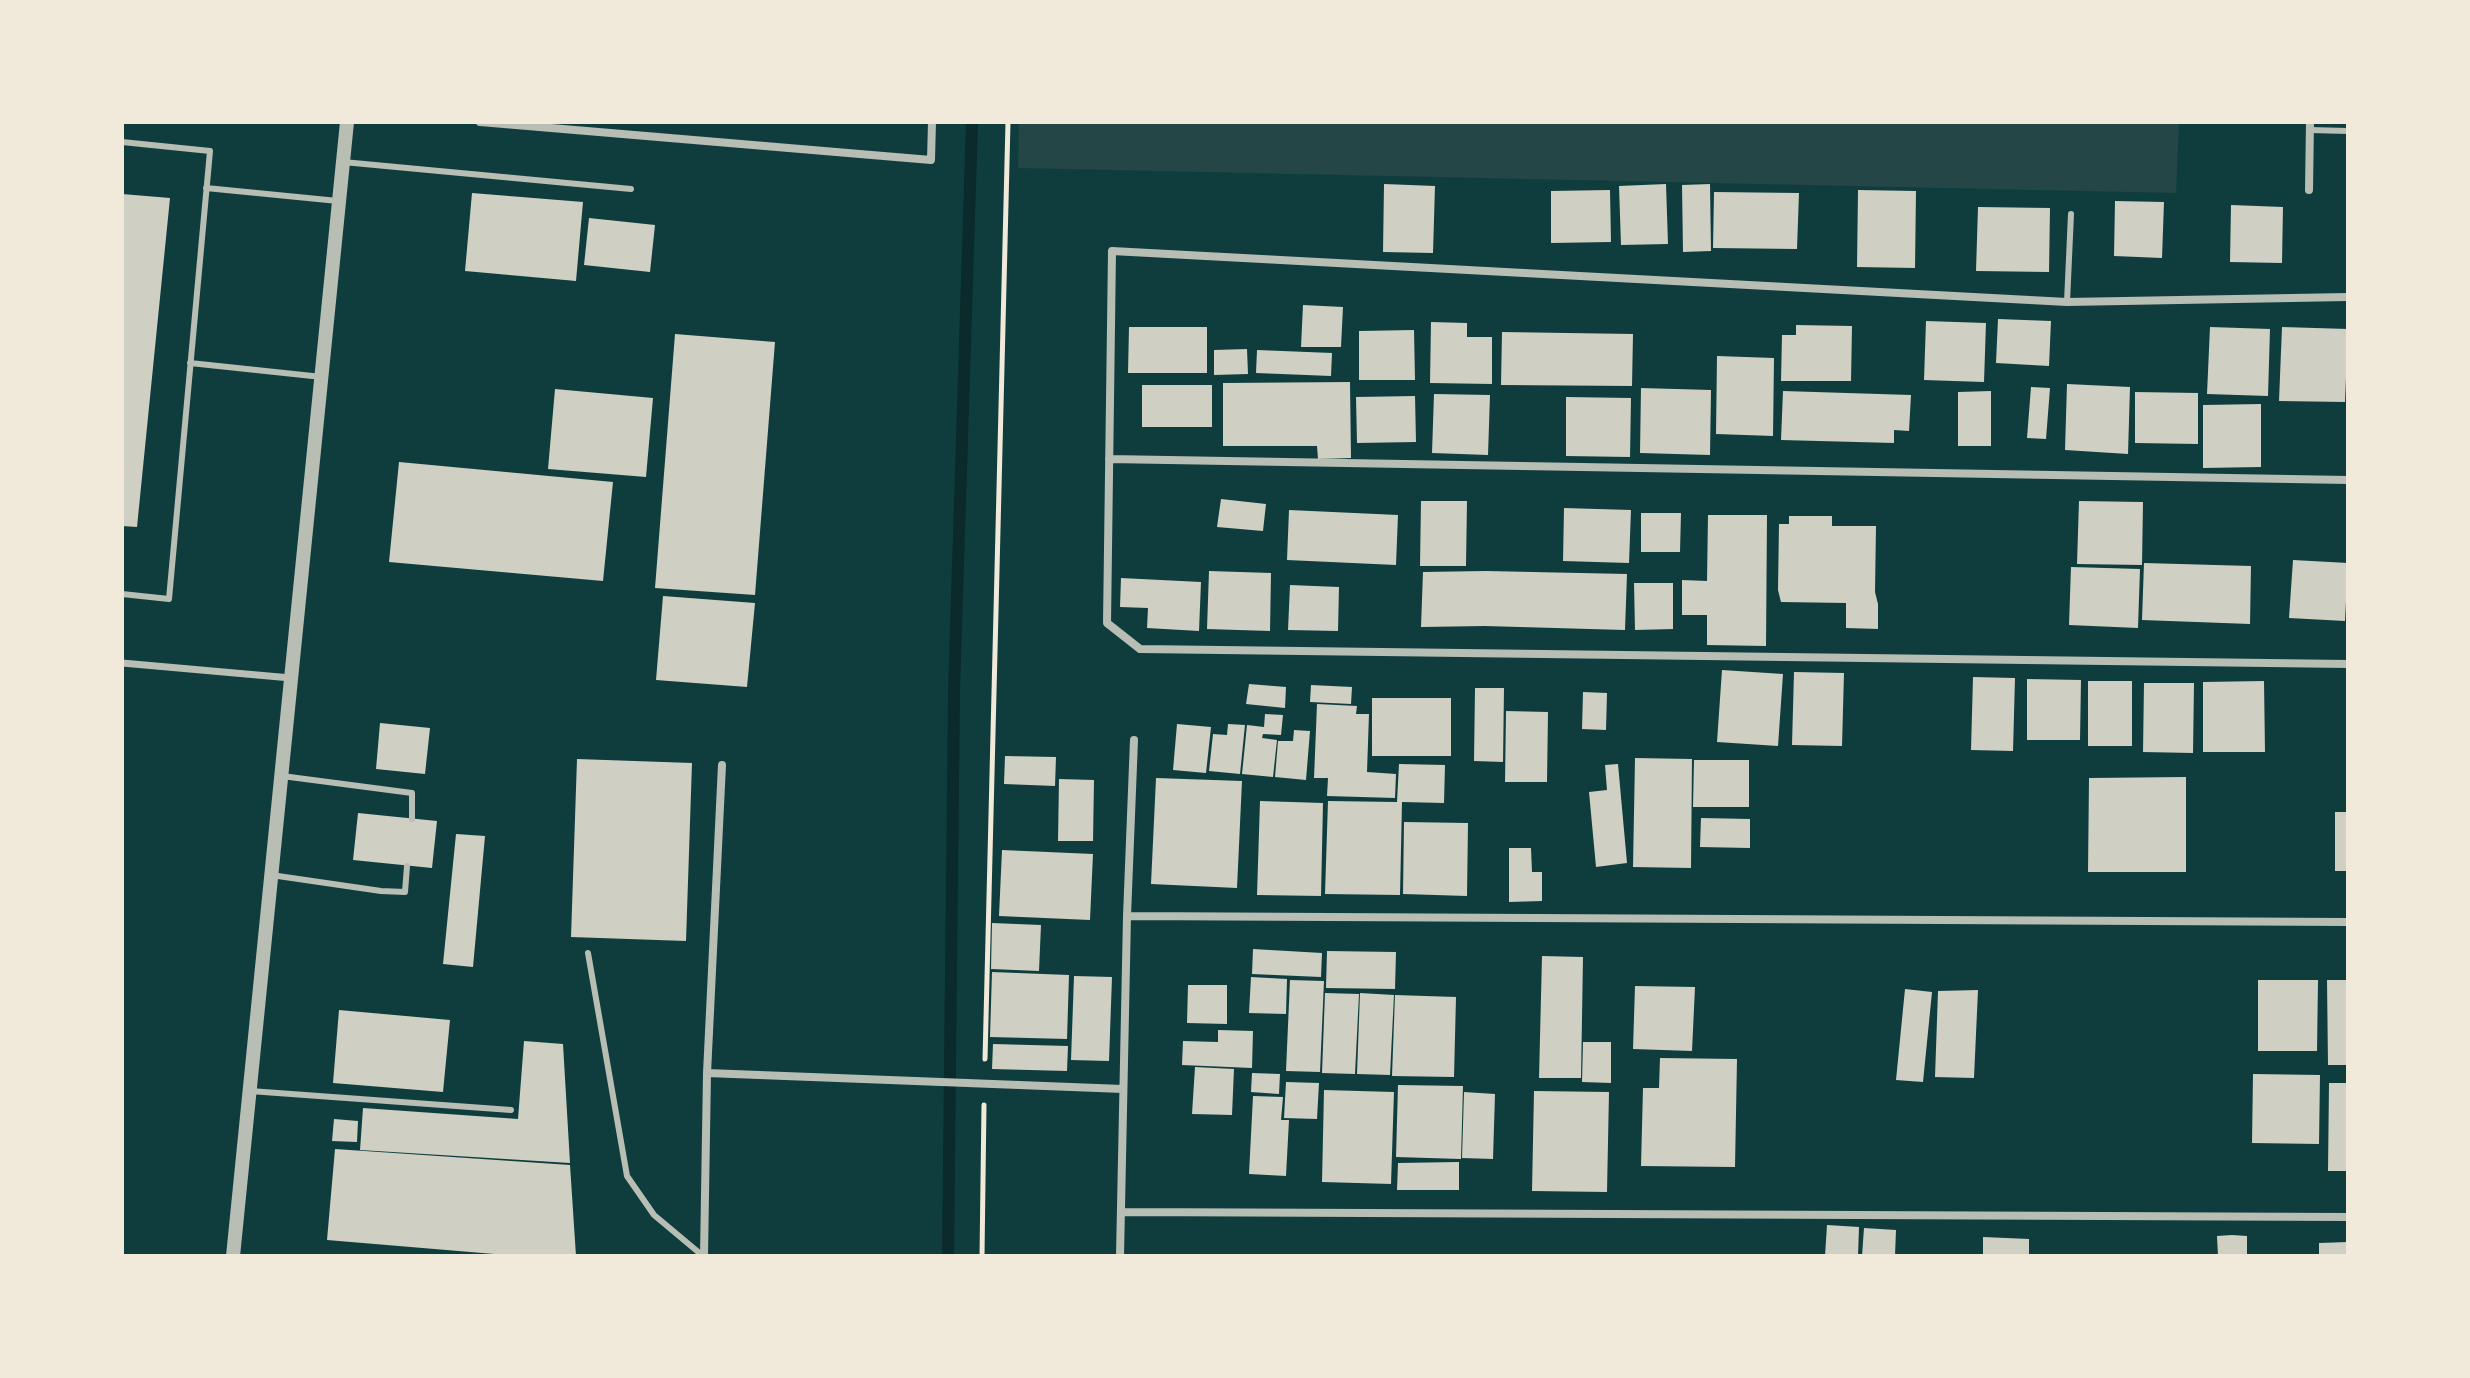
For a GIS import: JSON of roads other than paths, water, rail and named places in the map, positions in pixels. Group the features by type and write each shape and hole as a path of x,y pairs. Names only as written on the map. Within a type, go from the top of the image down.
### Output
{"street":[{"path":"233,1256 347,122"},
{"path":"480,122 931,160 932,122"},
{"path":"2309,126 2309,190"},
{"path":"2348,297 2067,302 1112,251 1107,623 1140,649 2348,664"},
{"path":"1109,459 2348,480"},
{"path":"122,663 291,678"},
{"path":"1120,1256 1134,740"},
{"path":"703,1256 707,1073 722,765"},
{"path":"1127,916 2348,922"},
{"path":"707,1073 1123,1089"},
{"path":"1121,1212 2348,1217"}],"lane":[{"path":"2309,126 2348,131"},
{"path":"122,142 210,151 169,599 122,594"},
{"path":"343,162 631,189"},
{"path":"206,188 339,201"},
{"path":"2067,302 2071,214"},
{"path":"190,363 322,377"},
{"path":"281,776 412,793 412,819"},
{"path":"271,875 405,892 407,866"},
{"path":"588,953 627,1176 654,1215 703,1256"},
{"path":"250,1091 511,1110"}],"waterway":[{"path":"948,1256 954,691 972,122"}]}
